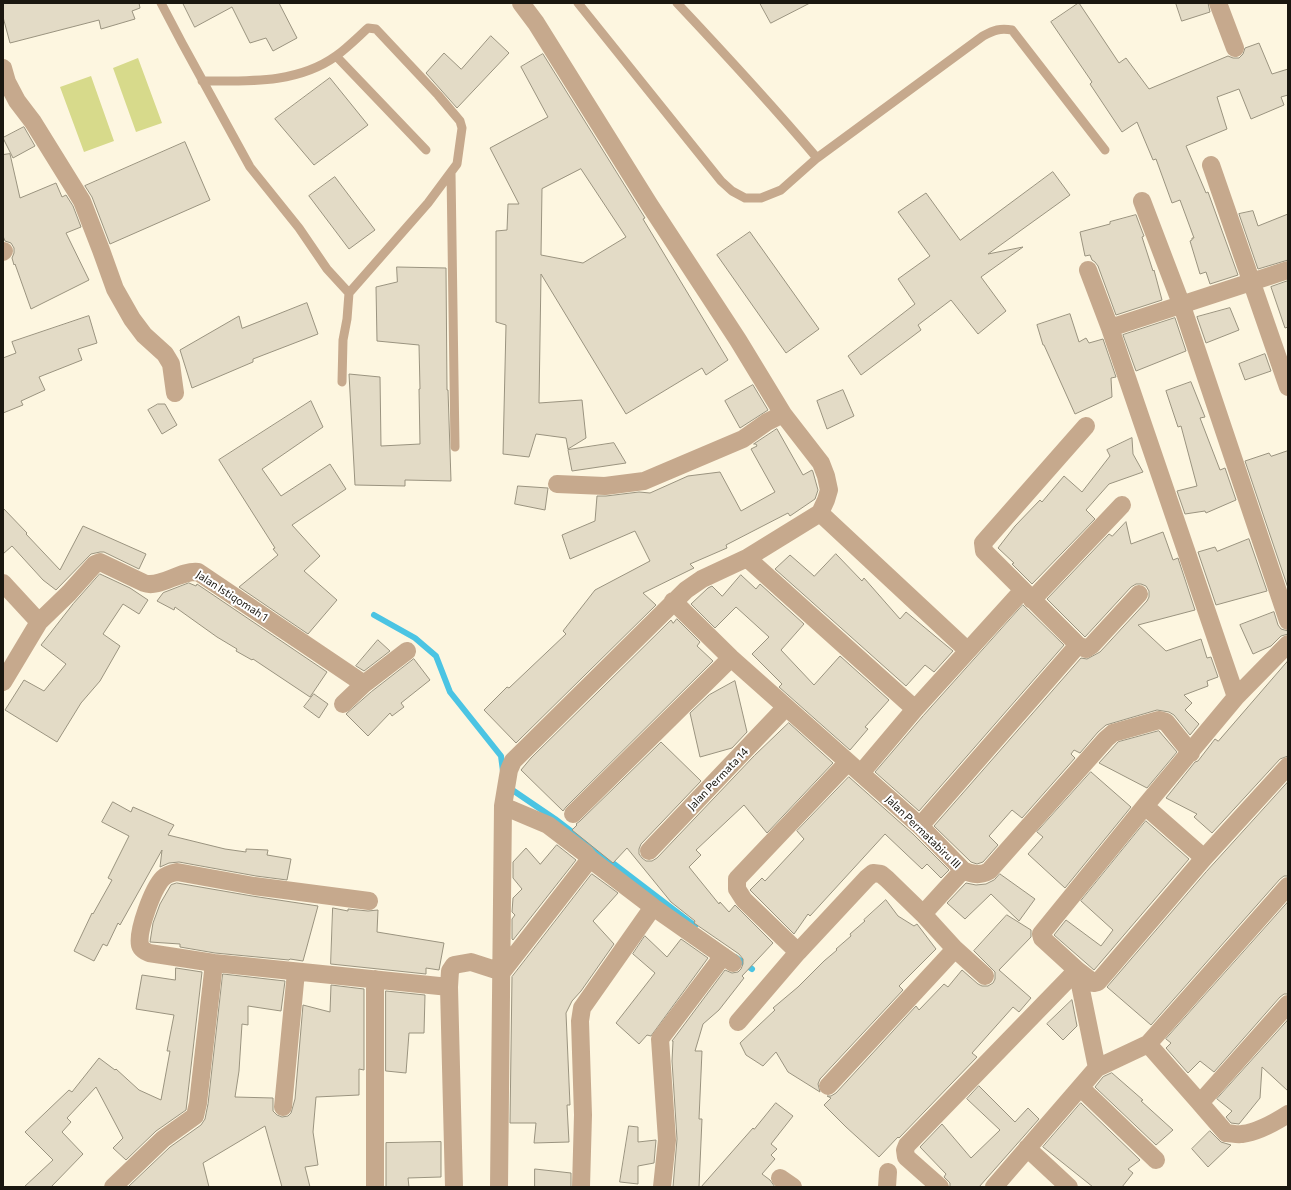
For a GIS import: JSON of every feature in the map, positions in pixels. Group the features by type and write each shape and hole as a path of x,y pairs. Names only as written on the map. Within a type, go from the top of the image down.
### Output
{"street":[{"path":"499,1187 503,806 509,770 513,761 673,601 702,579 747,558 820,513 829,490 821,463 783,414 738,340 649,204 536,23 521,3"},
{"path":"1218,3 1235,48"},
{"path":"3,68 7,82 17,101 33,122 82,201 115,289 132,319 144,335 165,354 171,364 175,392"},
{"path":"1211,165 1288,387"},
{"path":"1142,201 1182,306 1288,621"},
{"path":"1088,270 1110,328 1236,698"},
{"path":"1110,328 1182,306 1288,270"},
{"path":"557,484 605,486 644,481 742,439 767,422 783,414"},
{"path":"1086,426 983,543 984,550 1078,645 1086,649 1092,646 1139,594"},
{"path":"798,952 744,900 737,889 737,879 915,709 967,650 1028,595 1122,505"},
{"path":"820,513 967,650"},
{"path":"747,558 915,709"},
{"name":"Jalan Istiqomah 1","path":"3,682 39,622 69,593 95,564 100,562 148,585 188,572 198,572 364,684"},
{"path":"3,583 39,622"},
{"name":"Jalan Permatabiru III","path":"673,601 731,658 855,767 920,826 963,870 970,874 977,875 989,871 1113,733 1162,720 1166,722 1191,753"},
{"path":"1288,644 1236,698 1145,806 1041,934 1042,938 1077,970 1094,982 1098,982 1204,858 1288,766"},
{"path":"920,826 1078,645"},
{"path":"343,704 364,684 407,651"},
{"path":"573,814 731,658"},
{"name":"Jalan Permata 14","path":"649,850 786,707"},
{"path":"503,806 548,825 653,907 728,960 660,1039 667,1140 662,1187"},
{"path":"1145,806 1204,858"},
{"path":"502,972 590,859"},
{"path":"922,914 963,870"},
{"path":"369,901 254,886 177,872 164,877 154,891 147,909 141,932 140,946 149,953 214,963 449,987"},
{"path":"738,1022 798,952 873,873 881,874 887,879 955,949 985,976"},
{"path":"994,1187 1097,1068 1148,1044 1288,886"},
{"path":"581,1187 583,1115 580,1021 582,1008 653,907"},
{"path":"828,1086 955,949"},
{"path":"454,1187 449,987 450,971 454,965 471,962 502,972"},
{"path":"113,1187 163,1139 195,1116 198,1103 214,963"},
{"path":"1077,970 1097,1068"},
{"path":"940,1187 906,1157 905,1150 907,1145 1077,970"},
{"path":"283,1107 296,972"},
{"path":"375,1187 376,979"},
{"path":"1200,1103 1288,1004"},
{"path":"1148,1044 1226,1133 1241,1135 1271,1124 1288,1114"},
{"path":"1081,1088 1156,1160"},
{"path":"1027,1148 1069,1187"}],"lane":[{"path":"161,3 250,167 299,228 327,269 349,293"},
{"path":"578,3 721,181 732,191 745,198 761,198 781,190 817,158 983,36 1003,28 1012,30 1105,150"},
{"path":"678,3 759,91 817,158"},
{"path":"202,81 255,81 291,76 315,68 336,56 368,28 376,28 460,121 462,128 457,164 428,203 349,293 343,340 342,382"},
{"path":"336,56 426,150"},
{"path":"451,172 456,447"}],"green space":[{"path":"138,58 162,123 136,132 113,68"},
{"path":"91,76 114,141 84,152 60,87"}],"building":[{"path":"3,3 139,3 140,8 132,11 135,19 101,29 99,20 10,43 3,17"},
{"path":"183,3 279,3 297,38 273,51 266,38 250,43 232,7 195,27"},
{"path":"760,3 810,3 771,23"},
{"path":"1079,3 1119,63 1126,58 1149,89 1228,56 1239,58 1243,54 1245,48 1259,43 1272,74 1288,69 1288,95 1281,97 1284,105 1251,119 1239,89 1217,97 1227,129 1186,146 1206,193 1208,192 1238,275 1210,284 1206,272 1200,274 1190,241 1194,238 1180,200 1172,203 1156,159 1153,160 1137,122 1122,132 1090,84 1092,82 1051,22"},
{"path":"1176,3 1208,3 1210,12 1182,21"},
{"path":"491,36 509,53 457,108 426,73 444,53 461,69"},
{"path":"543,54 645,218 643,219 728,360 706,375 702,368 626,414 541,274 539,403 582,400 586,438 568,449 566,438 536,434 529,457 503,454 506,325 496,322 496,231 507,230 508,204 519,204 490,148 548,117 521,67","holes":["581,169 626,237 583,263 541,255 542,189"]},
{"path":"330,78 368,125 314,165 275,119"},
{"path":"24,127 35,146 13,158 3,138"},
{"path":"185,142 210,200 110,244 92,197 85,186"},
{"path":"10,154 20,198 56,183 62,197 66,195 73,206 81,227 66,233 89,280 31,309 12,258 14,248 11,243 5,241 3,236 3,155"},
{"path":"1053,172 1070,195 988,254 1023,247 981,277 1006,311 978,334 951,300 918,325 921,330 861,375 848,356 915,304 898,279 930,256 898,212 926,193 960,240"},
{"path":"335,177 375,230 349,249 309,196"},
{"path":"1253,211 1258,226 1288,214 1288,260 1258,269 1239,214"},
{"path":"1136,215 1144,236 1142,237 1153,271 1154,270 1162,300 1116,315 1098,266 1092,260 1090,255 1085,256 1080,232"},
{"path":"750,232 819,329 786,353 717,255"},
{"path":"397,267 446,268 447,390 451,481 405,480 405,486 355,485 349,374 380,377 381,446 420,444 419,345 377,341 376,287 397,282"},
{"path":"1288,281 1288,327 1285,328 1271,287"},
{"path":"307,303 318,334 253,359 253,362 192,388 180,350 239,316 242,328"},
{"path":"1230,308 1239,330 1206,343 1197,317"},
{"path":"1070,314 1079,342 1086,338 1089,343 1103,339 1116,377 1111,378 1112,397 1075,414 1043,345 1037,325"},
{"path":"89,316 97,343 78,349 82,360 39,377 45,390 21,401 23,405 3,413 3,358 16,353 12,342"},
{"path":"1175,318 1186,351 1136,371 1123,335"},
{"path":"1265,354 1271,371 1245,380 1239,364"},
{"path":"1191,382 1205,417 1200,418 1220,470 1225,468 1236,500 1206,513 1205,511 1185,514 1177,491 1197,486 1181,426 1178,427 1166,391"},
{"path":"753,385 768,410 740,428 725,401"},
{"path":"843,390 854,416 827,429 817,401"},
{"path":"311,401 323,427 262,469 281,496 330,464 346,489 292,525 320,556 304,571 337,600 308,634 239,587 278,555 219,460"},
{"path":"158,404 165,404 177,425 162,434 148,410"},
{"path":"777,429 803,475 812,470 818,490 815,499 790,516 788,513 726,545 727,548 690,564 694,568 643,593 656,605 516,743 484,710 507,687 509,688 566,634 563,631 595,590 650,561 635,531 570,559 562,535 595,521 597,496 639,492 650,493 688,476 720,472 741,511 775,492 751,449 757,446 754,444"},
{"path":"1132,438 1133,454 1143,472 1109,484 1086,510 1095,519 1032,584 1012,564 1014,563 998,548 1015,526 1040,500 1042,502 1064,476 1082,492 1110,456 1107,450"},
{"path":"614,443 626,463 572,471 568,450"},
{"path":"1288,451 1288,588 1245,461 1269,453 1271,456"},
{"path":"518,486 548,488 545,510 515,504"},
{"path":"3,508 60,570 83,526 146,554 139,569 104,552 91,554 56,590 43,580 12,546 3,554"},
{"path":"1126,522 1131,544 1163,532 1173,560 1178,558 1195,610 1138,625 1166,651 1201,639 1207,658 1211,657 1218,677 1207,681 1208,686 1184,695 1192,703 1185,710 1199,724 1190,735 1174,715 1169,712 1157,710 1106,725 1080,753 1074,750 1071,754 1075,758 1022,818 1012,810 989,836 998,845 983,862 977,864 971,862 934,826 1081,658 1087,659 1100,652 1149,597 1149,591 1146,586 1136,584 1131,587 1085,637 1047,599 1109,534 1112,536"},
{"path":"1249,539 1267,591 1216,605 1198,552 1215,547 1217,551"},
{"path":"836,554 862,581 864,578 900,619 906,612 953,651 934,672 925,665 906,686 775,569 790,555 814,576"},
{"path":"100,574 130,588 148,600 139,614 123,604 103,634 120,646 100,681 81,703 57,742 5,710 24,680 44,691 66,664 41,645 73,604"},
{"path":"741,575 756,589 760,584 804,624 781,650 814,685 840,656 889,700 865,727 868,729 850,750 779,687 782,684 752,654 769,637 736,607 715,628 691,604 712,586 722,596"},
{"path":"189,583 196,586 197,584 327,672 310,697 253,659 252,660 236,651 237,649 217,637 175,607 174,610 157,601 163,593"},
{"path":"1023,605 1064,645 919,811 875,772 923,716"},
{"path":"1274,612 1278,625 1281,629 1288,631 1288,634 1281,636 1271,646 1253,654 1240,625"},
{"path":"677,619 700,642 697,646 713,661 563,811 521,770 531,758 671,620 673,623"},
{"path":"378,640 390,651 364,671 356,666"},
{"path":"414,659 430,680 401,703 404,707 392,716 390,713 368,736 346,714 371,692"},
{"path":"1288,661 1288,756 1280,759 1212,833 1194,817 1197,814 1166,798 1215,739 1218,741"},
{"path":"735,681 747,732 732,748 700,757 690,713 709,695"},
{"path":"314,694 328,704 319,718 304,707"},
{"path":"789,723 833,763 767,833 744,805 696,850 701,855 689,867 719,904 720,902 729,912 735,905 773,943 742,976 744,978 719,1010 703,1024 695,1051 702,1051 699,1119 702,1119 699,1187 673,1187 677,1139 672,1041 725,970 732,973 738,972 743,964 743,959 739,954 694,923 695,921 671,902 627,848 613,863 572,830 577,825 576,824 661,742 701,781 641,844 639,854 646,861 652,861 657,858 754,756"},
{"path":"1159,731 1177,752 1147,788 1099,763 1118,742"},
{"path":"1091,772 1131,807 1065,888 1028,854 1043,837 1037,832"},
{"path":"849,777 913,834 949,870 941,878 927,864 922,869 885,834 810,916 808,914 794,934 750,890 762,878 765,881 804,839 797,831"},
{"path":"1288,782 1288,876 1284,876 1280,879 1151,1025 1107,987 1206,872"},
{"path":"113,802 131,812 133,807 174,825 168,835 225,849 246,852 246,849 268,850 267,855 291,859 287,880 179,862 169,863 160,867 162,850 120,925 118,923 107,946 103,944 94,961 74,951 92,913 93,914 112,880 108,878 129,836 102,822"},
{"path":"1146,821 1189,859 1094,970 1054,935 1066,920 1101,946 1113,930 1081,901"},
{"path":"557,845 576,860 513,940 512,919 515,915 512,912 513,898 522,889 513,878 513,862 526,848 540,864"},
{"path":"592,874 618,893 593,921 614,944 581,991 572,1001 566,1013 570,1105 567,1105 569,1142 534,1143 536,1123 510,1123 512,977"},
{"path":"1000,874 1035,899 1019,921 991,894 965,919 947,903 966,883 976,885 986,884 994,880"},
{"path":"177,883 318,906 303,961 215,953 180,947 180,944 150,942 153,923 160,904 171,885"},
{"path":"886,900 898,916 914,926 917,924 936,949 899,986 903,990 820,1079 818,1084 820,1092 788,1072 776,1052 763,1066 746,1055 740,1043 775,1010 773,1008 798,987 837,950 836,949 851,936 850,934"},
{"path":"1288,902 1288,994 1284,994 1280,997 1214,1072 1200,1061 1188,1073 1166,1048 1171,1043 1166,1039"},
{"path":"333,908 348,911 348,909 368,911 378,910 377,932 444,943 439,970 426,968 426,974 331,964"},
{"path":"1007,915 1031,930 1031,937 999,970 1031,998 1019,1012 1013,1007 972,1053 977,1057 879,1157 824,1105 831,1098 827,1096 831,1096 836,1093 916,1006 919,1010 944,984 948,987 962,970 982,986 988,986 993,983 995,979 995,972 974,951"},
{"path":"645,936 667,957 681,939 708,958 651,1036 647,1035 639,1044 616,1023 655,973 633,954"},
{"path":"176,968 202,972 186,1110 156,1131 126,1160 113,1148 123,1138 96,1087 67,1118 71,1122 62,1132 83,1154 51,1187 24,1187 53,1160 25,1132 69,1090 72,1092 99,1058 115,1070 116,1069 139,1090 161,1100 170,1051 167,1051 174,1015 136,1009 142,975 175,980"},
{"path":"223,974 285,981 281,1011 248,1006 248,1025 242,1024 239,1071 235,1097 273,1098 273,1111 277,1115 282,1117 288,1116 291,1113 295,1099 303,1005 330,1012 331,985 364,989 364,1070 359,1069 359,1095 316,1097 313,1132 318,1165 305,1167 310,1187 282,1187 265,1126 203,1163 209,1187 128,1187 170,1147 201,1125 205,1119"},
{"path":"386,991 425,995 424,1033 409,1033 406,1073 386,1071"},
{"path":"1072,1000 1077,1026 1063,1040 1047,1024"},
{"path":"1288,1020 1288,1091 1262,1067 1260,1098 1239,1124 1231,1123 1226,1117 1232,1111 1217,1099"},
{"path":"1112,1073 1143,1100 1141,1101 1173,1130 1156,1145 1095,1087 1103,1077"},
{"path":"979,1086 1015,1122 1028,1108 1039,1119 979,1187 950,1187 950,1183 944,1177 946,1174 920,1147 942,1124 971,1158 1000,1130 967,1099"},
{"path":"776,1103 793,1116 771,1144 777,1149 771,1155 775,1159 762,1174 770,1180 775,1187 701,1187 753,1128 754,1129"},
{"path":"1081,1103 1140,1160 1128,1169 1133,1173 1122,1187 1093,1187 1043,1147"},
{"path":"629,1126 638,1127 638,1142 656,1140 654,1163 638,1166 638,1184 620,1182"},
{"path":"1210,1131 1221,1142 1231,1145 1208,1167 1192,1149"},
{"path":"441,1142 441,1177 408,1178 409,1187 386,1187 386,1143"},
{"path":"535,1169 571,1173 571,1187 535,1187"}],"waterway":[{"path":"374,615 415,638 436,656 450,692 501,756 503,771"},
{"path":"508,787 555,819 695,926"},
{"path":"735,957 752,969"}]}
